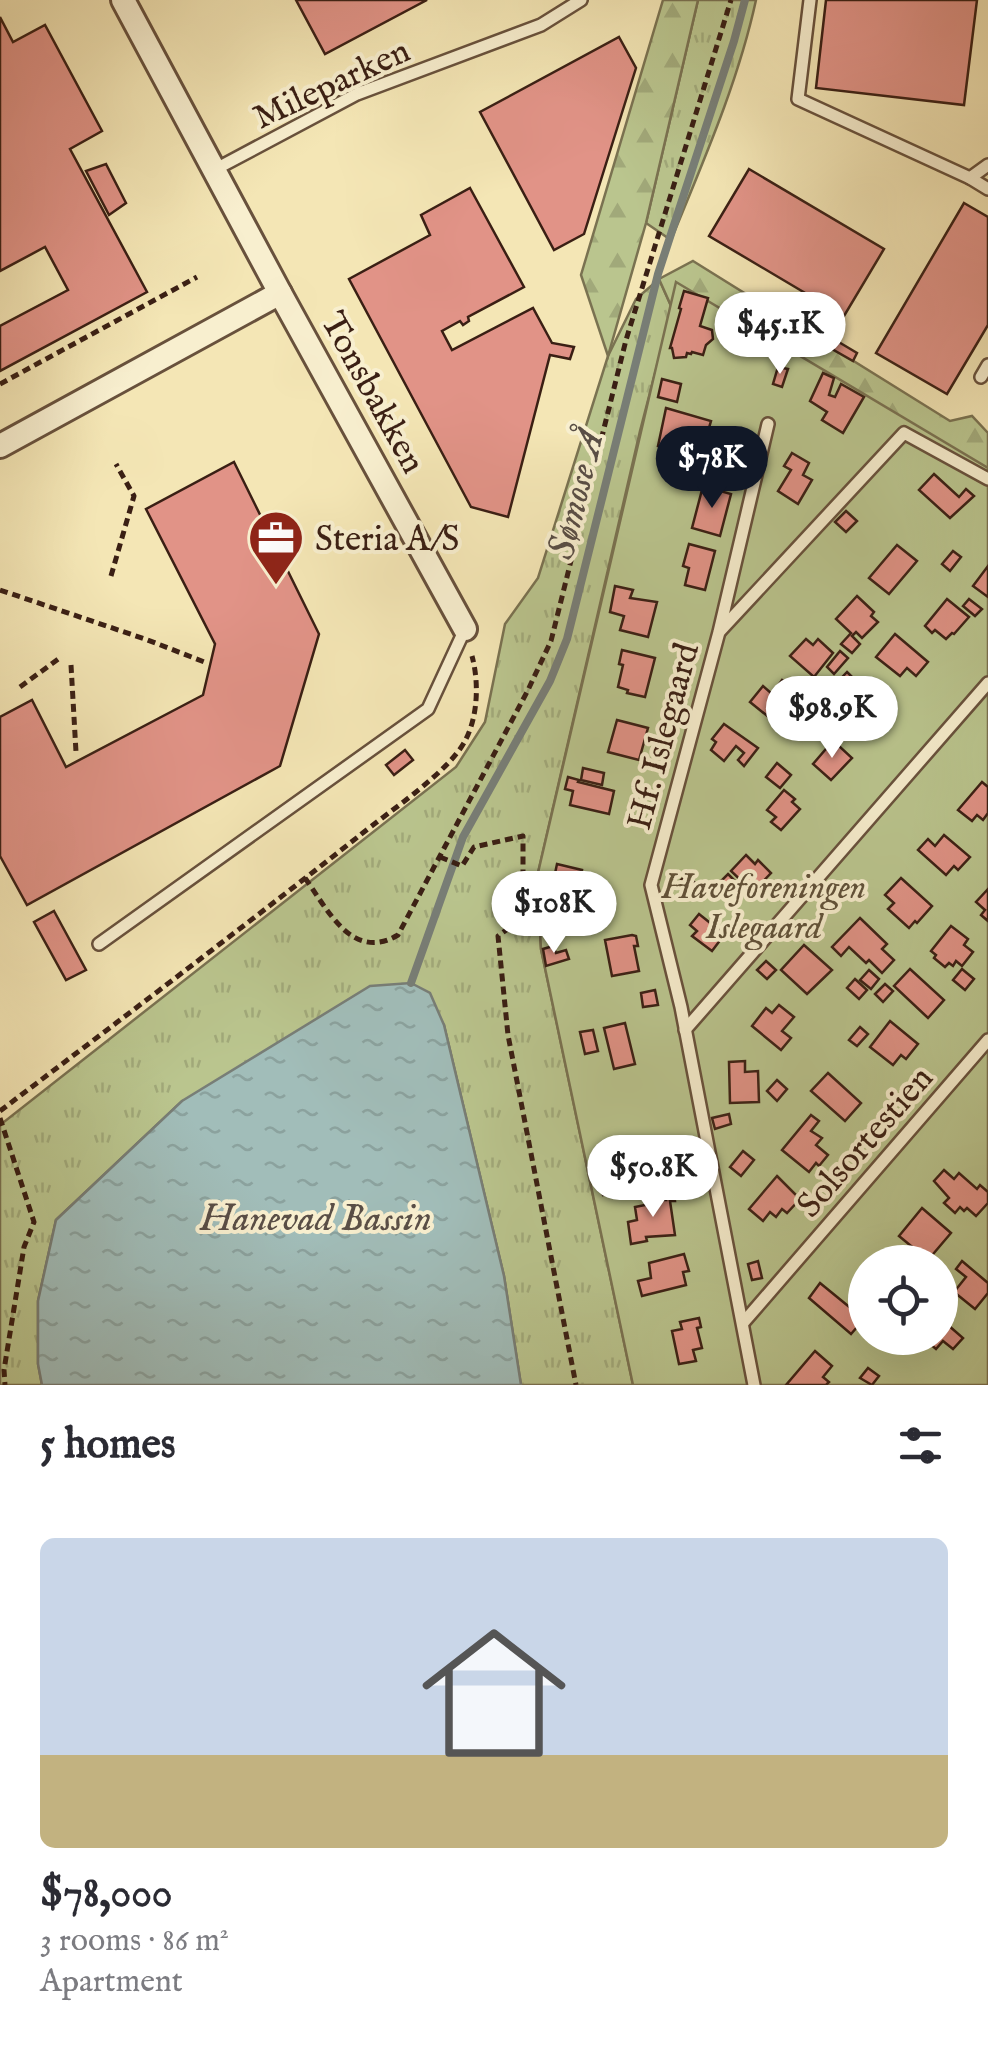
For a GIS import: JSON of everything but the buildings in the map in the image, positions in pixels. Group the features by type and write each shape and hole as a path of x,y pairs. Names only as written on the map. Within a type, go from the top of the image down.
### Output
{"street":[{"name":"Tonsbakken","path":"123,0 465,629"},
{"name":"Tonsbakken","path":"0,446 280,293"}],"lane":[{"name":"Mileparken","path":"214,170 357,94 541,25 582,0"},
{"path":"810,0 798,99 988,188"},
{"path":"970,178 988,165"},
{"path":"980,377 988,365"},
{"name":"Hf. Islegaard","path":"754,1385 685,1030 651,885 719,632 768,424"},
{"name":"Hf. Islegaard","path":"719,632 904,433 988,479"},
{"path":"99,944 428,709 465,629"},
{"path":"685,1030 988,683"},
{"name":"Solsortestien","path":"743,1323 988,1040"}],"path":[{"path":"306,878 342,929 356,940 386,942 398,935 527,692 551,641 626,340 731,0"},
{"path":"0,384 197,277"},
{"path":"111,576 134,496 116,464"},
{"path":"0,590 207,664"},
{"path":"4,1385 24,1247 34,1222 0,1114 443,768 466,740 475,708 477,676 465,629"},
{"path":"20,687 61,657"},
{"path":"70,665 76,752"},
{"path":"442,858 462,866 474,847 523,836 524,918 498,936 508,1034 576,1385"}],"green space":[{"path":"663,0 698,0 646,223 608,356 581,275"},
{"path":"698,0 756,0 730,92 671,240 646,223"},
{"path":"693,261 950,421 972,416 988,433 988,475 672,308 659,279"},
{"path":"659,279 672,308 537,877 541,949 633,1385 521,1385 504,1276 444,1025 182,1101 56,1220 38,1301 42,1385 0,1385 0,1125 456,767 485,722 505,624 538,578 608,356 636,299"},
{"name":"Haveforeningen Islegaard","path":"676,282 988,468 988,1385 633,1385 541,949 537,877"}],"water":[{"name":"Hanevad Bassin","path":"411,983 430,993 444,1025 504,1276 521,1385 42,1385 38,1301 56,1220 182,1101 370,986"}],"waterway":[{"name":"Sømose Å","path":"411,983 463,837 550,681 567,639 658,274 745,0"}],"place":[{"name":"Steria A/S","path":"276,587"}]}
